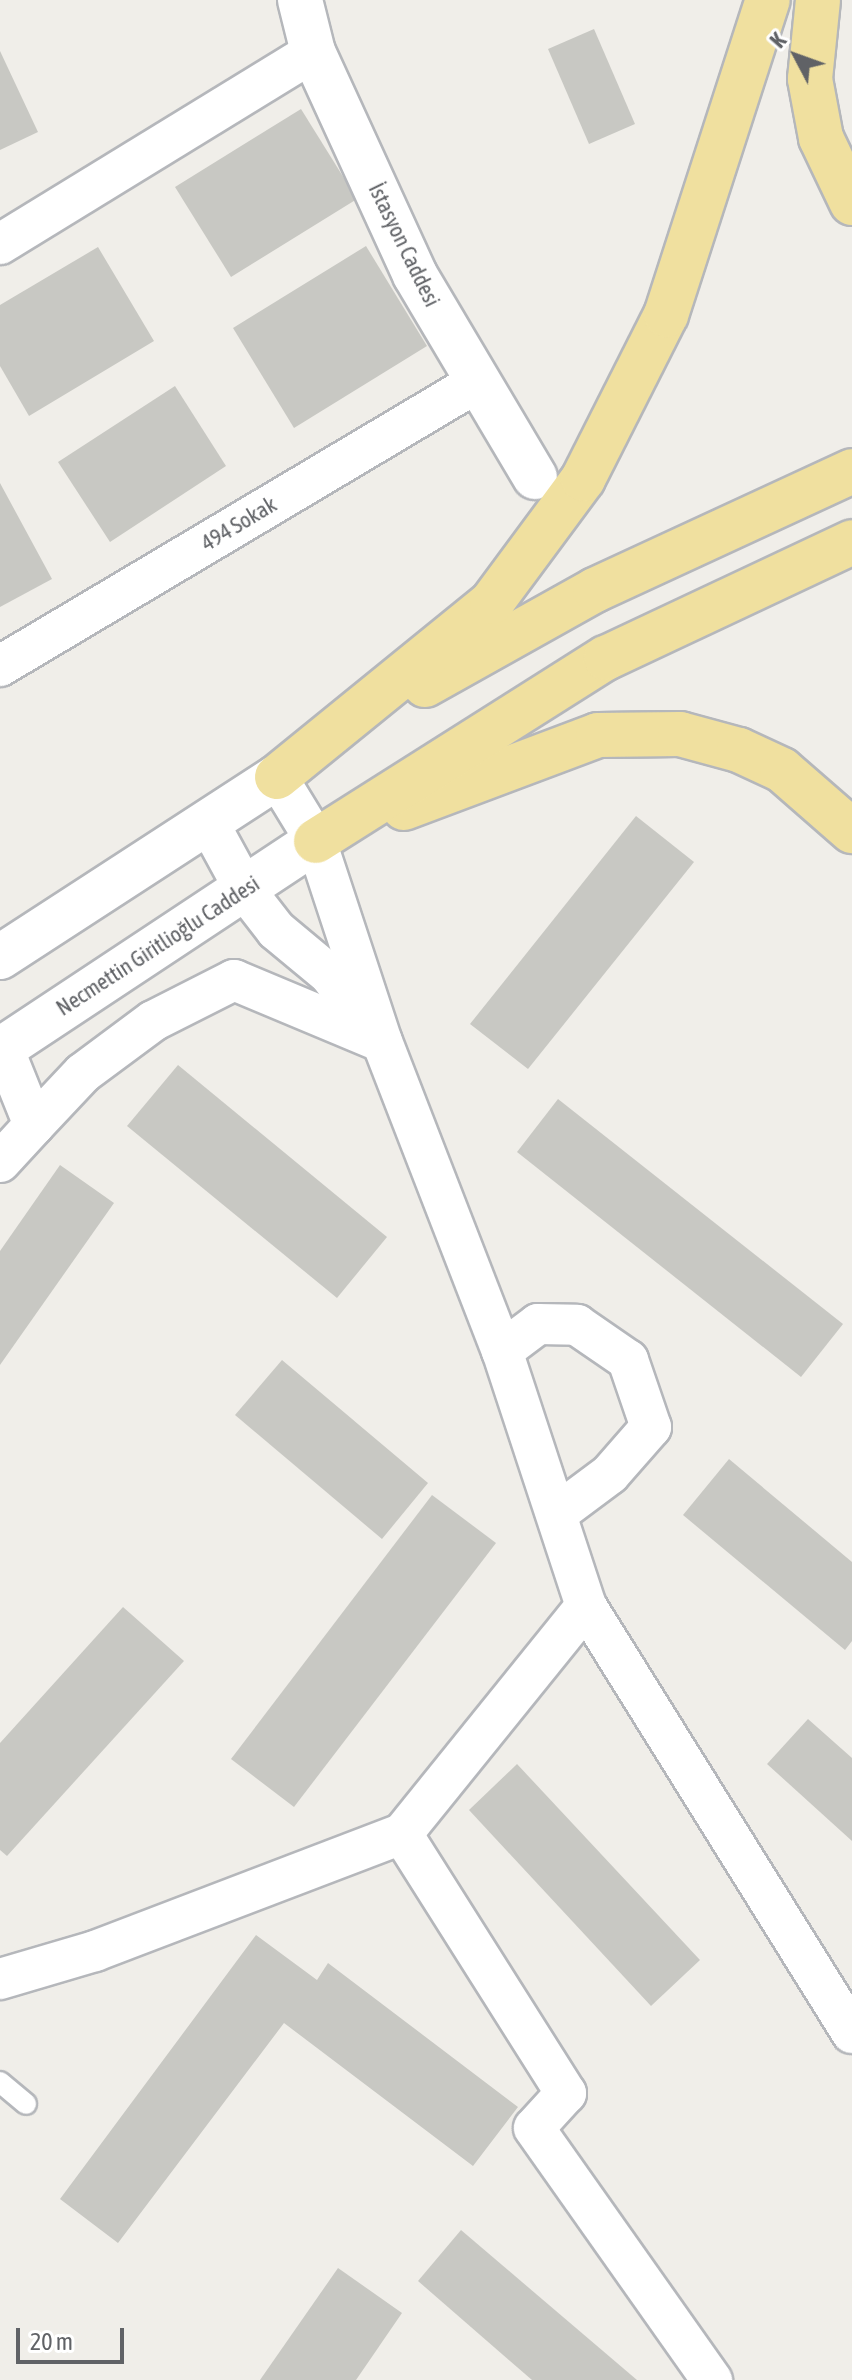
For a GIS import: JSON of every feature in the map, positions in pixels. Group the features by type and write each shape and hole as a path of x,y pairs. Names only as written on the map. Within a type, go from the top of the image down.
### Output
{"highway":[{"path":"277,777 492,602 583,479 666,315 768,0"},
{"path":"818,0 810,79 821,138 852,203"},
{"path":"277,777 460,663 595,590 852,471"},
{"path":"316,841 606,658 852,542"},
{"path":"316,841 598,735 680,734 739,750 782,770 852,831"}],"street":[{"name":"İstasyon Caddesi","path":"300,0 313,52 415,275 535,477"},
{"path":"0,244 313,52"},
{"name":"494 Sokak","path":"0,666 479,381"},
{"path":"0,957 277,777 316,841 382,1042 502,1351 559,1512 586,1606 852,2033"},
{"path":"208,822 245,890 276,930 329,974 382,1042"},
{"name":"Necmettin Giritlioğlu Caddesi","path":"1,1049 316,841"},
{"path":"0,1162 83,1073 153,1021 234,980 382,1042"},
{"path":"1,1049 34,1125"},
{"path":"502,1351 538,1324 577,1325 628,1360 651,1427 610,1474 559,1512"},
{"path":"0,1979 95,1951 402,1834 586,1606"},
{"path":"402,1834 566,2093 534,2128 712,2380"}],"lane":[{"path":"0,2082 26,2104"}],"building":[{"path":"594,29 635,124 589,144 548,49"},
{"path":"0,51 38,132 0,150"},
{"path":"301,109 357,199 231,277 175,187"},
{"path":"366,246 427,346 294,428 233,328"},
{"path":"98,247 154,341 29,416 0,366 0,305"},
{"path":"175,386 226,466 110,542 58,462"},
{"path":"0,483 52,579 0,607"},
{"path":"636,816 694,862 528,1069 470,1024"},
{"path":"178,1065 387,1237 337,1298 127,1126"},
{"path":"558,1099 843,1324 801,1377 517,1152"},
{"path":"60,1165 114,1203 0,1365 0,1251"},
{"path":"282,1360 428,1483 382,1539 235,1415"},
{"path":"729,1459 852,1562 852,1641 845,1650 683,1515"},
{"path":"432,1495 496,1543 294,1807 231,1759"},
{"path":"123,1607 184,1661 7,1856 0,1850 0,1743"},
{"path":"808,1719 852,1758 852,1841 767,1764"},
{"path":"517,1764 700,1960 651,2006 469,1810"},
{"path":"256,1935 317,1980 328,1963 518,2107 473,2166 284,2023 118,2243 60,2199"},
{"path":"461,2230 637,2380 532,2380 418,2281"},
{"path":"338,2268 402,2313 356,2380 260,2380"}]}
